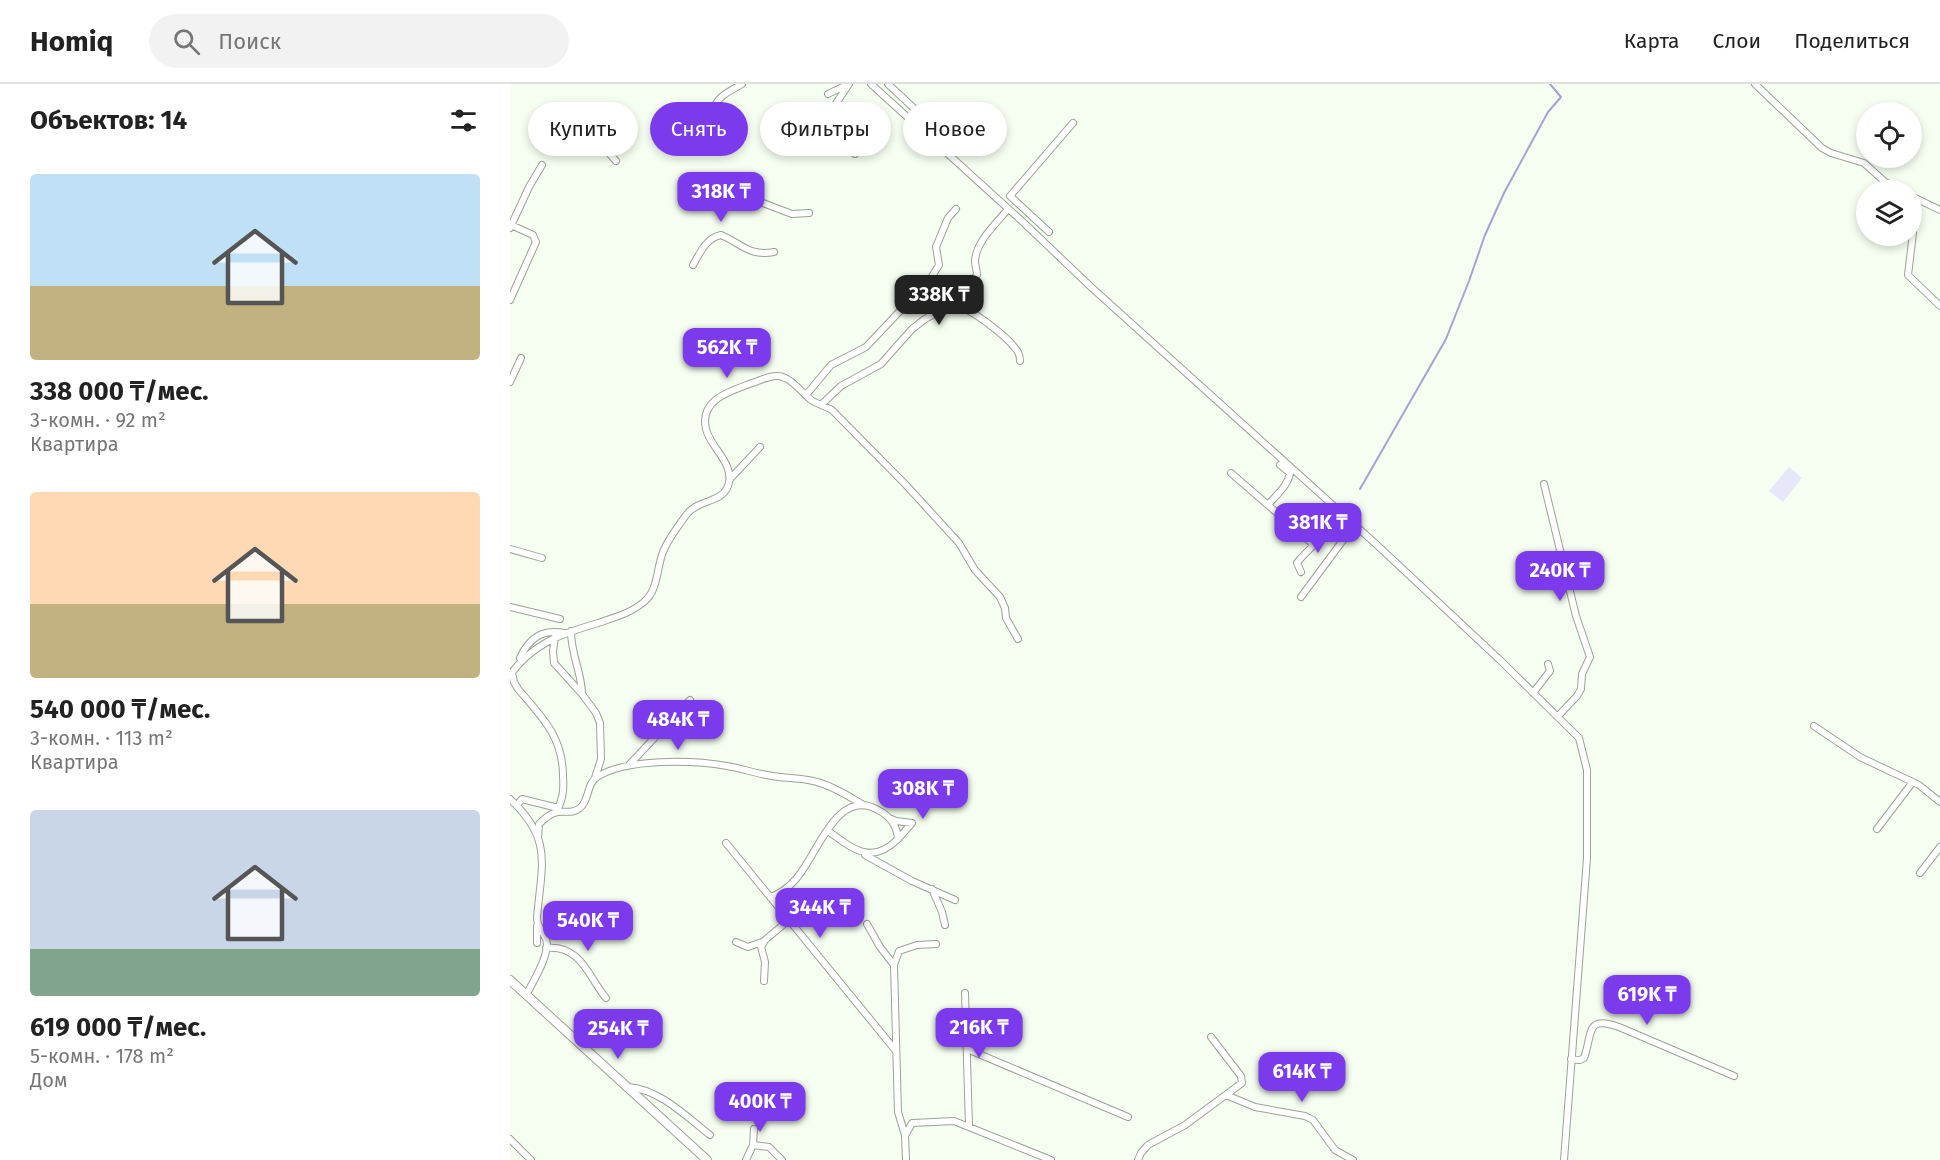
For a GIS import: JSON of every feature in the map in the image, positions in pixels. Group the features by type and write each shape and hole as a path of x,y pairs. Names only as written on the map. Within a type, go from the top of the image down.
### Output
{"main road":[{"path":"510,980 707,1160"}],"street":[{"path":"716,102 723,94 742,84"},
{"path":"828,94 849,84"},
{"path":"837,102 849,84"},
{"path":"871,84 1290,470 1355,524 1579,738 1587,770 1587,858 1564,1160"},
{"path":"888,84 907,102"},
{"path":"1755,84 1822,148 1864,163 1883,180"},
{"path":"1049,232 1010,196 1073,123"},
{"path":"612,156 616,161"},
{"path":"510,300 536,242 533,235 511,227 542,165"},
{"path":"755,200 792,214 809,213"},
{"path":"1922,201 1940,210"},
{"path":"947,307 977,275 975,257 980,246 1008,208"},
{"path":"806,395 831,365 866,347 931,278 939,265 936,247 948,218 956,209"},
{"path":"693,265 700,251 713,236 721,235 746,250 766,254 774,252"},
{"path":"1911,246 1908,275 1940,306"},
{"path":"822,404 841,386 881,364 912,329 925,319 947,307 956,305 968,310 1015,347 1020,354 1020,361"},
{"path":"510,382 521,358"},
{"path":"513,672 535,649 555,637 624,615 648,597 654,587 667,543 687,513 698,505 726,492 729,479 724,460 706,429 705,418 711,403 736,388 779,376 790,381 813,402 832,410 959,543 975,570 1000,597 1006,618 1018,639"},
{"path":"729,479 760,447"},
{"path":"1280,465 1290,470"},
{"path":"1268,505 1284,487 1290,477 1290,470"},
{"path":"1231,473 1314,544"},
{"path":"1544,484 1562,565 1590,657 1582,674 1581,689 1558,716"},
{"path":"1301,572 1297,563 1343,514"},
{"path":"1301,597 1355,524"},
{"path":"510,549 542,558"},
{"path":"510,607 560,619"},
{"path":"571,631 571,648 578,664 582,694"},
{"path":"538,838 539,824 557,810 563,797 563,758 560,745 553,733 518,689 513,672 522,653 536,637 544,632 564,633"},
{"path":"517,805 522,799 557,810 572,812 579,809 585,801 602,759 600,723 596,712 555,663 555,637"},
{"path":"1533,693 1548,675 1550,669 1548,664"},
{"path":"627,766 690,700"},
{"path":"1814,726 1860,757 1919,785 1940,802"},
{"path":"595,778 627,766 658,761 728,766 768,776 818,782 872,807 889,818 912,823 898,839 879,851 861,853"},
{"path":"1876,829 1912,783"},
{"path":"510,799 527,816 538,838 542,854 543,874 537,943"},
{"path":"770,897 784,891 798,878 815,848 846,809 862,804"},
{"path":"889,818 898,839"},
{"path":"828,831 861,853 955,900"},
{"path":"726,843 896,1051"},
{"path":"1920,873 1940,847"},
{"path":"932,889 945,925"},
{"path":"748,947 765,940 789,920"},
{"path":"526,995 541,966 546,948 547,941 537,923"},
{"path":"867,924 894,965"},
{"path":"764,981 765,962 761,947 765,940"},
{"path":"736,942 748,947 761,947"},
{"path":"887,956 917,945 936,944"},
{"path":"546,948 565,949 576,957 592,975 597,987 606,998"},
{"path":"899,951 894,965 898,1116 905,1135 906,1160"},
{"path":"965,993 969,1126"},
{"path":"1570,1059 1584,1058 1593,1027 1602,1022 1619,1027 1734,1076"},
{"path":"1138,1160 1148,1145 1185,1125 1236,1088 1243,1080 1211,1037"},
{"path":"967,1049 1128,1117"},
{"path":"628,1087 651,1092 710,1135"},
{"path":"1226,1095 1255,1107 1287,1112 1313,1120 1335,1150 1353,1160"},
{"path":"905,1135 912,1123 954,1121 1051,1160"},
{"path":"746,1160 753,1145 754,1129"},
{"path":"510,1139 529,1159"},
{"path":"753,1145 769,1147 782,1160"}],"shaded area":[{"path":"1789,467 1802,478 1783,502 1769,491"}],"waterway":[{"path":"1360,489 1446,339 1485,235 1504,193 1548,112 1561,97 1550,84"}]}
